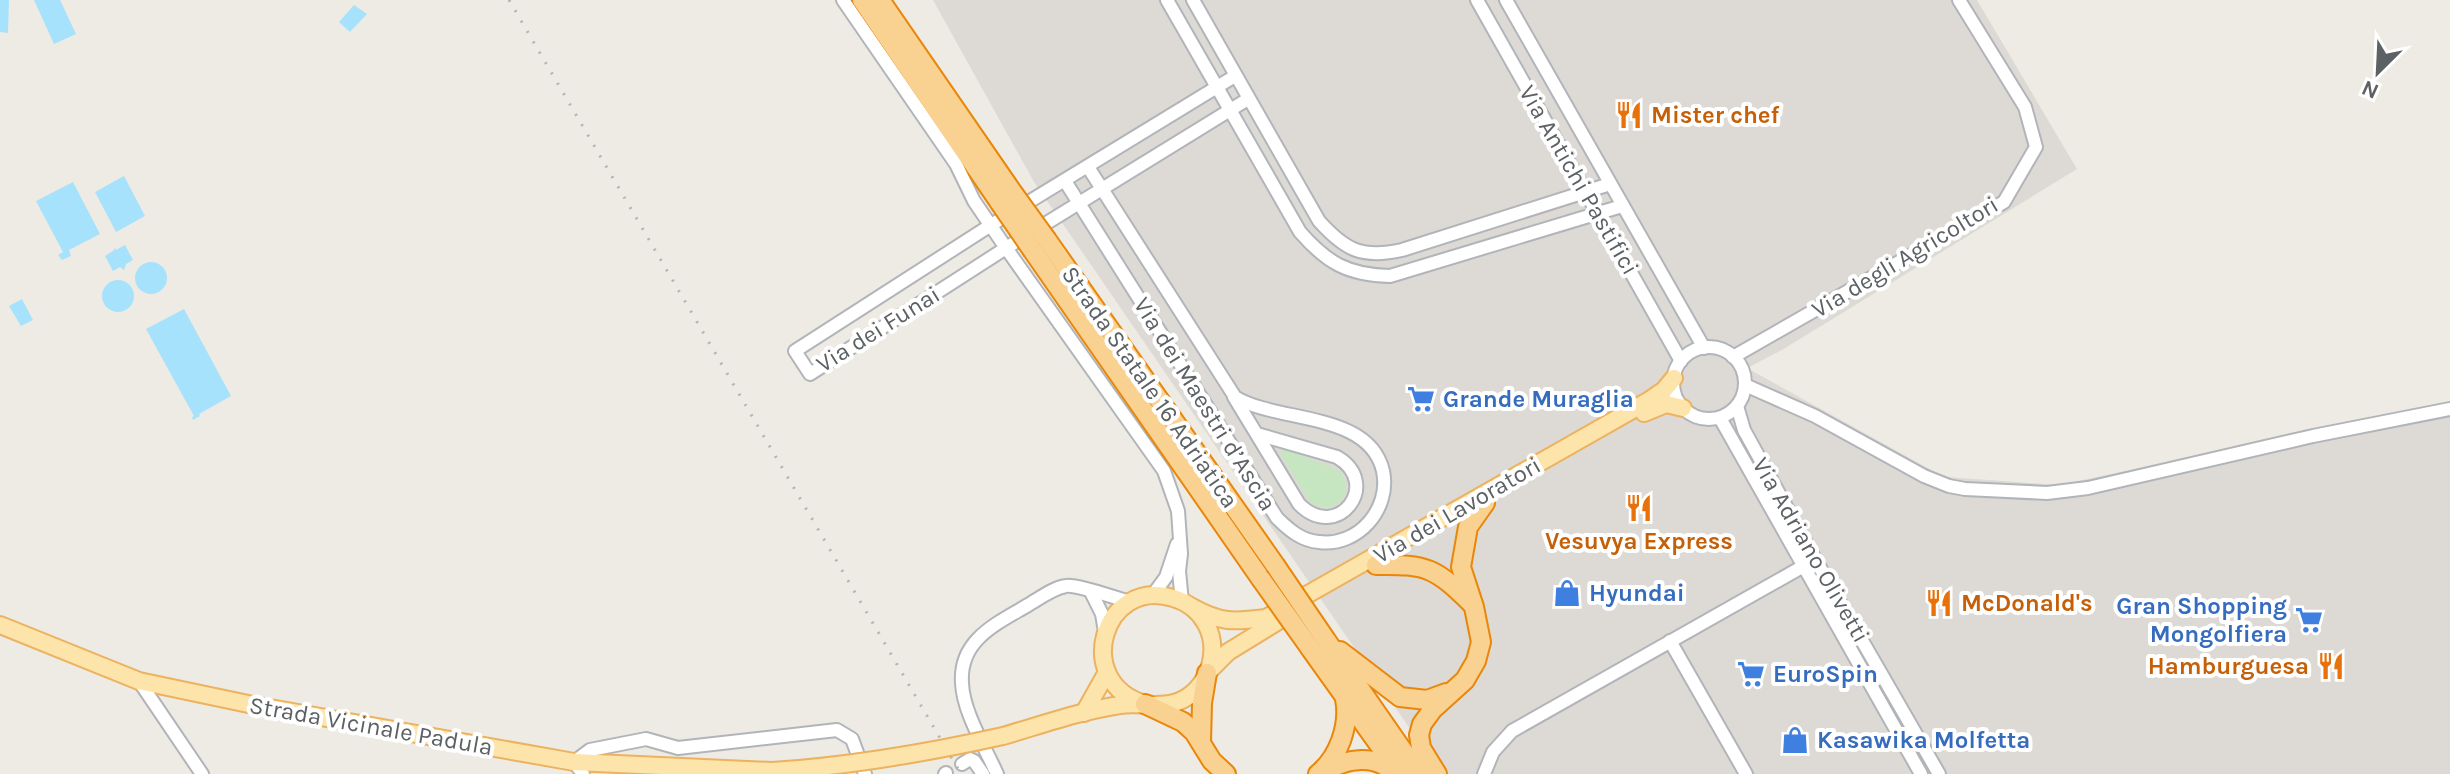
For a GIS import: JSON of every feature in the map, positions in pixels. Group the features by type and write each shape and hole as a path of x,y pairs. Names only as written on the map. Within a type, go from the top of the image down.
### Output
{"highway":[{"name":"Strada Statale 16 Adriatica","path":"862,0 1007,198 1261,579 1318,644 1419,774"},
{"name":"Strada Statale 16 Adriatica","path":"880,0 1007,198"},
{"name":"Strada Statale 16 Adriatica","path":"1040,246 1275,565 1344,696 1398,774"},
{"path":"1437,774 1421,748 1419,735 1422,724 1465,680 1476,661 1481,642 1461,567 1468,527 1485,503"},
{"path":"1376,565 1420,566 1444,577 1474,607"},
{"path":"1318,644 1400,697 1427,700 1452,691"},
{"path":"1201,742 1207,673"},
{"path":"1319,774 1335,755 1343,734 1347,713 1344,696"},
{"path":"1145,704 1183,722 1201,742 1212,761 1226,774"},
{"path":"1319,774 1340,762 1352,760 1377,761 1398,774"}],"main road":[{"path":"1651,404 1674,378"},
{"path":"1651,404 1683,408"},
{"name":"Via dei Lavoratori","path":"1269,621 1376,565 1651,404"},
{"name":"Via dei Lavoratori","path":"1269,621 1651,404"},
{"path":"1145,704 1119,690 1107,672 1102,653 1105,632 1117,613 1131,602 1152,596 1167,596 1232,623 1269,621"},
{"path":"1187,604 1203,620 1210,635 1212,655 1207,673"},
{"name":"Strada Vicinale Padula","path":"0,625 139,681 578,768 772,771 837,767 904,757 1003,736 1084,713 1123,705 1163,705 1181,700 1197,689 1207,673 1228,652 1269,621"},
{"path":"1084,713 1107,672"}],"street":[{"path":"843,0 956,164 974,201 1006,248 1164,471 1178,511 1179,571 1187,604"},
{"path":"1167,0 1300,232 1317,251 1340,267 1367,275 1390,276 1622,206"},
{"path":"1193,0 1319,221 1338,241 1360,251 1384,254 1610,184"},
{"name":"Via Antichi Pastifici","path":"1477,0 1681,361"},
{"name":"Via Antichi Pastifici","path":"1506,0 1704,348"},
{"name":"Via degli Agricoltori","path":"1733,357 2004,202 2036,147 2025,107 1959,0"},
{"name":"Via dei Funai","path":"1235,76 991,225 795,351 810,374 1006,248 1248,99"},
{"name":"Via dei Maestri d’Ascia","path":"1065,181 1277,518 1289,530 1319,543 1336,542 1353,536 1377,513 1383,497 1383,470 1374,451 1361,438 1345,429 1243,402 1229,390 1088,167"},
{"path":"1272,184 1291,173"},
{"path":"1704,348 1723,350 1733,357 1743,373 1745,385 1737,406 1720,418 1700,418 1683,408 1674,391 1674,378 1681,361 1704,348"},
{"path":"1745,385 1815,416 1924,476 1949,486 2047,493 2099,486 2313,436 2450,409"},
{"path":"1229,390 1299,504 1306,511 1315,516 1334,516 1350,506 1355,497 1356,478 1345,462 1257,434"},
{"name":"Via Adriano Olivetti","path":"1737,406 1744,430 1939,774"},
{"path":"1224,433 1262,408"},
{"name":"Via Adriano Olivetti","path":"1720,418 1921,774"},
{"path":"1152,596 1166,577 1179,537"},
{"path":"1484,774 1493,752 1512,731 1815,559"},
{"path":"997,774 964,697 962,675 967,654 978,637 1053,590 1065,586 1077,586 1131,602"},
{"path":"1091,592 1102,614 1105,632"},
{"path":"1670,641 1746,774"},
{"path":"139,681 202,774"},
{"path":"578,768 590,750 646,739 678,748 837,730 852,739 865,774"},
{"path":"962,764 970,759 983,774"}],"shaded area":[{"path":"933,0 1977,0 2077,169 1782,350 1747,368 1947,477 2059,485 2450,403 2450,774 1441,774 1034,182"}],"green space":[{"path":"1281,450 1339,470 1346,487 1341,501 1327,507 1310,502 1281,455"}],"water":[{"path":"0,0 9,0 8,33 0,32"},
{"path":"34,0 60,0 76,34 54,44"},
{"path":"354,5 367,14 350,32 339,22"},
{"path":"124,176 145,216 116,232 95,192"},
{"path":"73,182 100,234 69,250 71,256 62,260 58,255 63,252 36,201"},
{"path":"125,245 133,260 126,264 124,270 120,267 113,271 105,256"},
{"path":"151,262 162,267 167,278 162,289 151,294 140,289 135,278 140,267"},
{"path":"118,280 129,285 134,296 129,307 118,312 107,307 102,296 107,285"},
{"path":"22,299 33,320 21,326 9,306"},
{"path":"184,309 231,396 193,420 194,416 146,329"}],"railway":[{"path":"509,0 961,774"}],"place":[{"name":"Mister chef","path":"1629,115"},
{"name":"Grande Muraglia","path":"1421,399"},
{"name":"Vesuvya Express","path":"1639,508"},
{"name":"Hyundai","path":"1567,593"},
{"name":"McDonald's","path":"1939,603"},
{"name":"Gran Shopping Mongolfiera","path":"2309,620"},
{"name":"Hamburguesa","path":"2331,666"},
{"name":"EuroSpin","path":"1751,674"},
{"name":"Kasawika Molfetta","path":"1795,740"}]}
